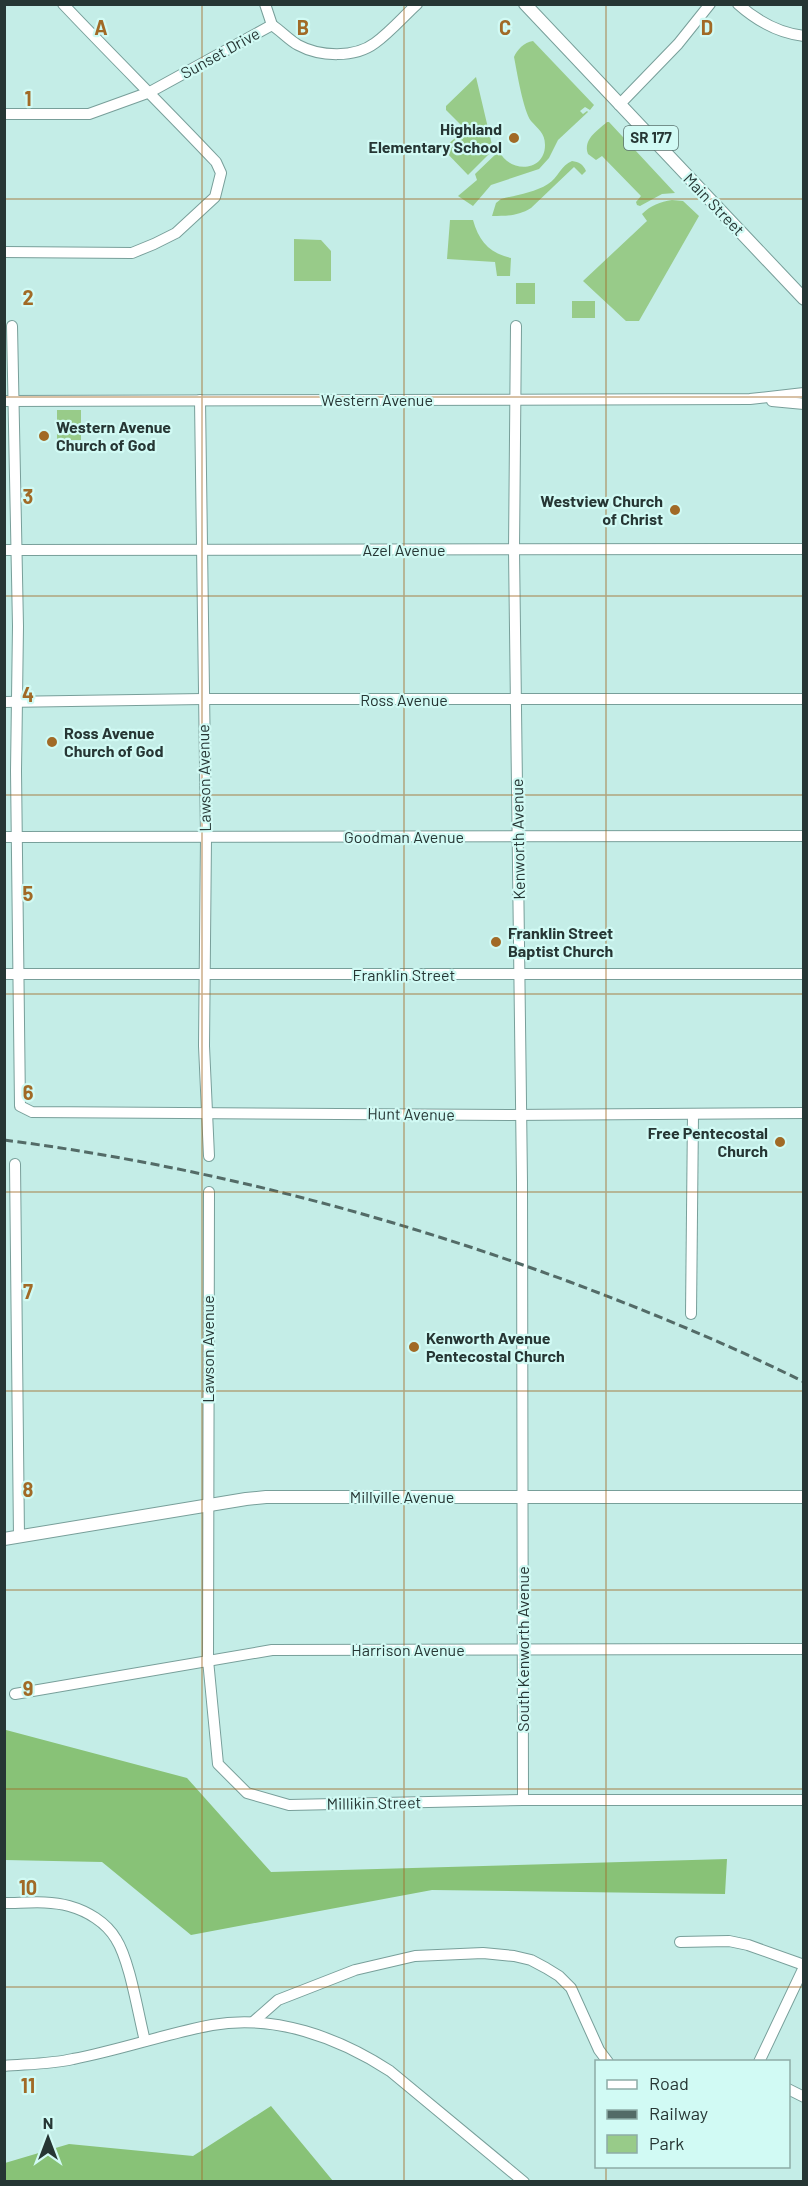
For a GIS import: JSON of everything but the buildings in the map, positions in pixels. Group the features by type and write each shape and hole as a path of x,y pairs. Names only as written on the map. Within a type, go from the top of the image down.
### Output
{"main road":[{"name":"Main Street","path":"525,4 804,299"},
{"name":"Millville Avenue","path":"4,1539 266,1497 804,1497"}],"street":[{"path":"4,252 132,253 176,233 215,197 220,184 221,173 216,162 63,4"},
{"path":"265,4 272,25"},
{"name":"Sunset Drive","path":"4,114 89,114 150,92 272,25 298,45 317,52 337,54 358,52 375,44 417,4"},
{"path":"619,105 678,44 710,4"},
{"path":"738,4 754,19 790,34 804,36"},
{"path":"12,326 9,401 10,550 18,702 16,771 18,974"},
{"name":"Kenworth Avenue","path":"516,326 514,550 517,622 520,975 522,1497"},
{"name":"Western Avenue","path":"750,399 804,393"},
{"name":"Western Avenue","path":"9,401 750,399 804,404"},
{"name":"Lawson Avenue","path":"200,400 206,837 204,1046 209,1156"},
{"name":"Azel Avenue","path":"10,550 804,549"},
{"name":"Ross Avenue","path":"4,702 203,699 804,699"},
{"name":"Goodman Avenue","path":"4,837 804,836"},
{"name":"Franklin Street","path":"4,974 804,974"},
{"name":"Hunt Avenue","path":"18,974 20,1106 32,1112 520,1115 804,1113"},
{"path":"691,1314 693,1114"},
{"path":"15,1164 19,1536"},
{"name":"Lawson Avenue","path":"208,1505 209,1192"},
{"name":"South Kenworth Avenue","path":"522,1497 523,1800"},
{"name":"Millikin Street","path":"208,1505 208,1660 218,1764 247,1793 289,1805 523,1800 804,1800"},
{"name":"Harrison Avenue","path":"15,1694 272,1650 804,1650"},
{"path":"4,1903 44,1902 67,1905 85,1911 102,1922 116,1939 124,1957 145,2041"},
{"path":"680,1942 729,1941 748,1945 804,1966 759,2060"},
{"path":"253,2022 278,2000 355,1970 415,1956 483,1953 514,1956 531,1960 546,1968 559,1976 571,1988 599,2050 607,2060"},
{"path":"4,2066 70,2060 213,2025 253,2022 306,2031 367,2056 390,2071 524,2181"},
{"path":"790,2090 804,2097"}],"green space":[{"path":"533,41 594,105 590,110 585,107 580,111 583,114 588,112 558,140 549,158 539,169 491,185 473,206 458,196 477,180 475,174 499,151 511,164 526,167 539,161 543,154 544,137 531,121 525,108 514,57 521,47"},
{"path":"476,77 492,145 490,153 468,175 443,149 465,129 446,110 446,106"},
{"path":"607,122 675,193 662,194 640,206 637,205 636,202 641,196 602,156 596,160 588,154 589,140"},
{"path":"572,161 584,167 586,171 582,175 574,167 526,211 512,215 492,216 496,203 501,199 543,187"},
{"path":"672,200 683,201 699,216 639,321 626,321 583,281 647,221 642,214 645,211 656,204"},
{"path":"450,220 473,220 478,234 486,245 497,253 511,258 510,276 497,276 495,262 447,259"},
{"path":"294,239 321,240 331,251 331,281 294,281"},
{"path":"516,283 535,283 535,304 516,304"},
{"path":"572,301 595,301 595,318 572,318"},
{"path":"57,410 81,410 81,440 57,440"},
{"path":"4,1728 187,1778 271,1872 727,1859 725,1894 432,1890 191,1935 102,1862 5,1860"},
{"path":"271,2106 333,2181 5,2181 5,2163 69,2144 193,2156"}],"railway":[{"path":"4,1140 77,1150 220,1178 362,1214 432,1235 501,1257 630,1305 804,1382"}],"place":[{"name":"Highland Elementary School","path":"514,138"},
{"name":"Western Avenue Church of God","path":"44,436"},
{"name":"Westview Church of Christ","path":"675,510"},
{"name":"Ross Avenue Church of God","path":"52,742"},
{"name":"Franklin Street Baptist Church","path":"496,942"},
{"name":"Free Pentecostal Church","path":"780,1142"},
{"name":"Kenworth Avenue Pentecostal Church","path":"414,1347"}]}
